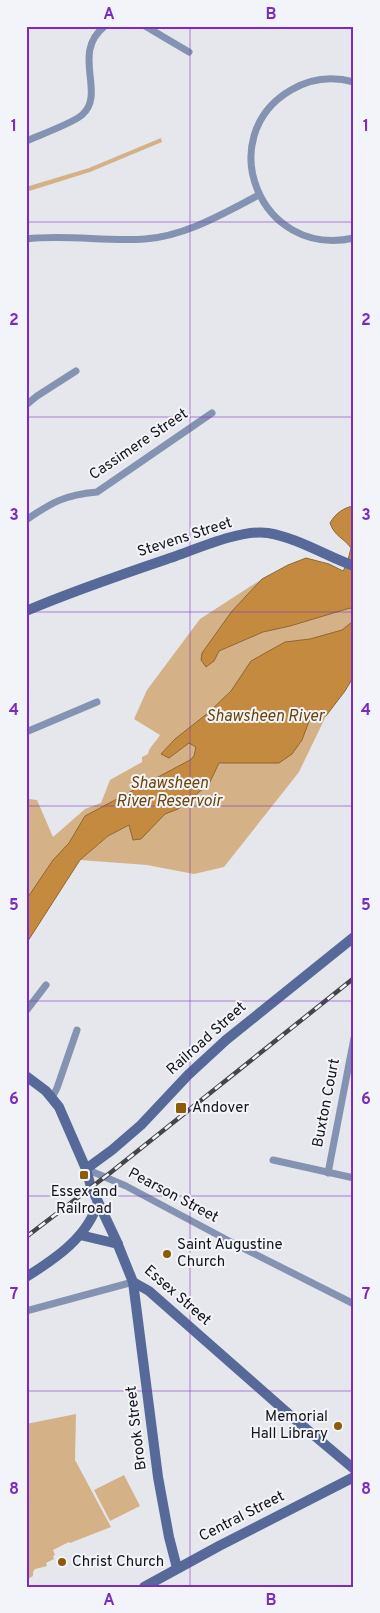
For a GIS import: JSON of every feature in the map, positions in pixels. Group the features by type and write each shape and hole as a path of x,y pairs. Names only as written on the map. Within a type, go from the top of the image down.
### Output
{"main road":[{"name":"Stevens Street","path":"26,611 110,578 216,542 249,534 264,533 283,537 350,564"},
{"name":"Railroad Street","path":"86,1169 127,1138 197,1066 226,1040 354,937"},
{"name":"Essex Street","path":"26,1076 38,1084 60,1107 86,1169 91,1188 118,1244 133,1282 149,1291 354,1469"},
{"path":"26,1278 57,1256 80,1235 96,1212 98,1202"},
{"path":"80,1235 118,1244"},
{"name":"Brook Street","path":"133,1282 158,1477 169,1537 178,1568"},
{"name":"Central Street","path":"144,1587 354,1477"}],"street":[{"path":"26,141 78,118 88,108 91,95 89,48 94,38 104,26"},
{"path":"145,26 189,52"},
{"path":"354,82 335,78 309,82 286,93 268,110 252,145 252,171 259,195 274,216 294,231 318,240 331,241 354,238"},
{"path":"26,239 57,237 146,239 178,232 205,223 259,195"},
{"path":"26,405 76,371"},
{"name":"Cassimere Street","path":"26,520 49,504 77,494 97,492 212,413"},
{"path":"26,732 97,702"},
{"path":"26,1011 46,985"},
{"path":"52,1098 77,1030"},
{"name":"Buxton Court","path":"328,1173 354,1038"},
{"path":"273,1160 354,1178"},
{"name":"Pearson Street","path":"86,1169 126,1186 354,1304"},
{"path":"26,1311 133,1282"}],"shaded area":[{"path":"161,138 162,142 90,172 26,192 26,187 89,168"},
{"path":"262,579 253,595 354,604 354,631 335,637 285,642 211,740 185,767 165,782 26,907 26,801 29,799 37,800 53,837 85,809 101,803 110,780 142,762 142,757 148,754 160,735 134,719 147,690 200,619"},
{"path":"298,704 326,716 299,772 224,867 194,874 147,865 80,860 108,836 131,824 229,742"},
{"path":"76,1414 75,1460 111,1527 69,1542 53,1550 54,1559 46,1563 47,1566 35,1569 33,1576 26,1580 26,1424"},
{"path":"124,1475 140,1506 110,1521 94,1490"}],"water":[{"name":"Shawsheen River","path":"354,506 354,611 350,608 263,632 219,651 214,661 206,667 201,660 202,653 232,611 262,579 306,558 329,564 343,571 351,548 334,531 330,523 340,512"},
{"name":"Shawsheen River Reservoir","path":"354,618 354,676 326,716 313,711 302,740 292,754 279,763 219,763 209,784 178,809 165,814 141,839 133,840 129,825 108,836 80,860 26,944 26,900 53,860 69,843 85,816 190,760 194,756 196,747 189,743 169,758 161,754 175,739 208,713 231,691 251,661 285,642 310,639 342,630"}],"railway":[{"path":"26,1237 110,1173 354,978"}],"place":[{"name":"Andover","path":"181,1108"},
{"name":"Essex and Railroad","path":"84,1175"},
{"name":"Saint Augustine Church","path":"167,1254"},
{"name":"Memorial Hall Library","path":"338,1426"},
{"name":"Christ Church","path":"62,1562"}]}
